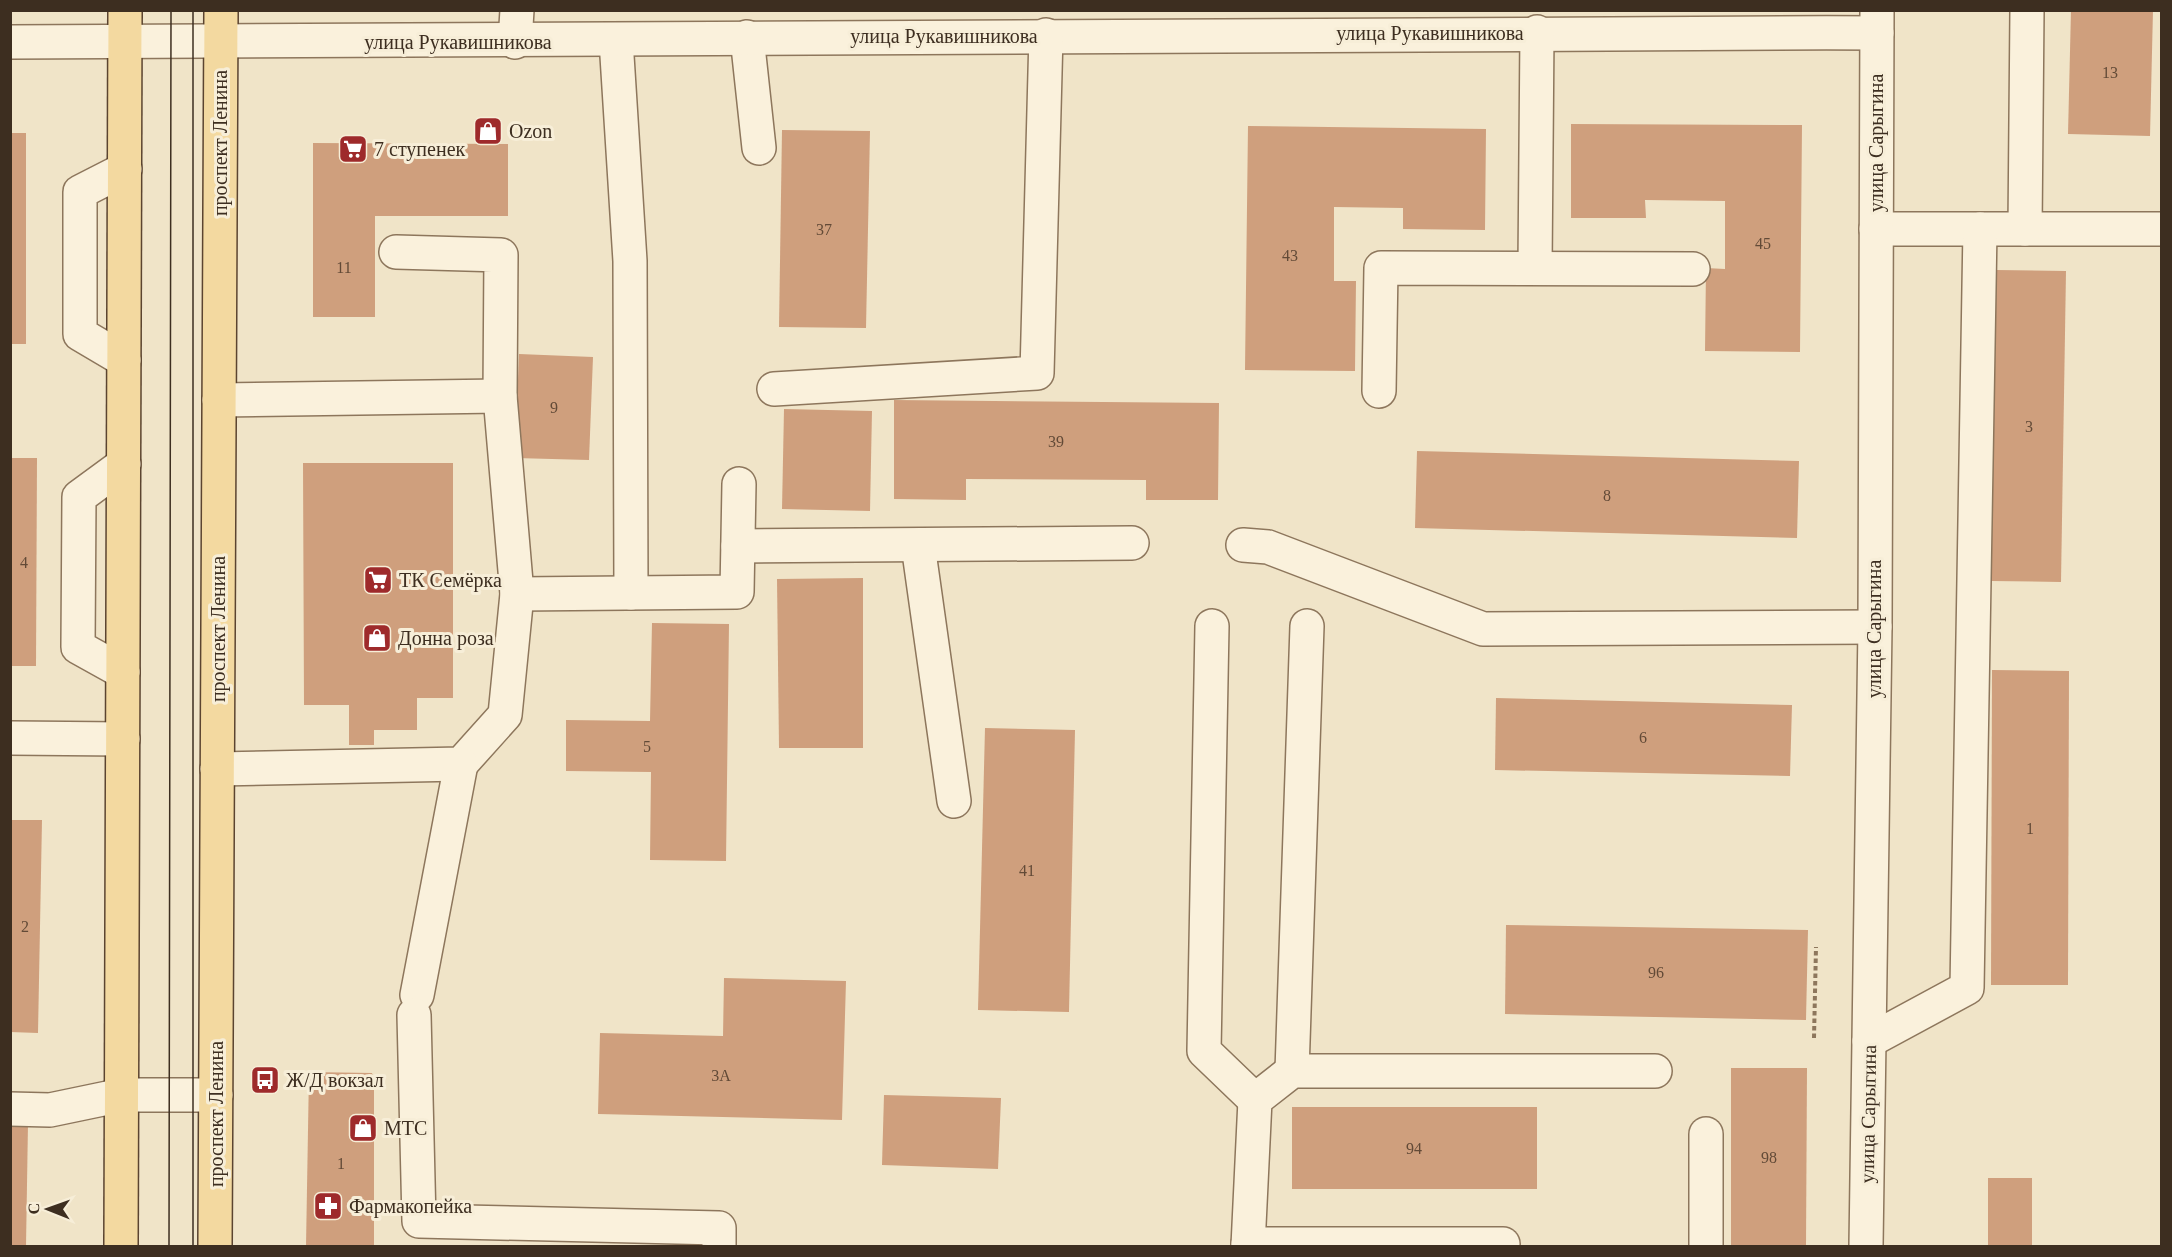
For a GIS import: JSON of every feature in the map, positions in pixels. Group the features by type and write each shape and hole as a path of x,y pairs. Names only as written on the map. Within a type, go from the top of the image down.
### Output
{"main road":[{"path":"122,1246 125,10"},
{"name":"проспект Ленина","path":"215,1246 221,10"}],"street":[{"path":"2025,229 2027,10"},
{"name":"улица Рукавишникова","path":"10,42 220,43 516,26 616,40 1877,22"},
{"name":"улица Сарыгина","path":"1866,1246 1875,627 1877,22"},
{"path":"1535,268 1551,25"},
{"path":"774,389 1038,373 1046,35"},
{"path":"747,38 759,148"},
{"path":"616,40 630,261 631,593"},
{"path":"124,360 80,334 80,192 125,169"},
{"path":"1876,229 2162,229"},
{"path":"1869,1041 1967,988 1980,229"},
{"path":"396,252 501,255 500,396 517,594 505,715 461,764 415,1005 419,1221 719,1228 719,1246"},
{"path":"1379,392 1381,268 1693,269"},
{"path":"219,400 500,396"},
{"path":"123,672 78,647 79,497 124,464"},
{"path":"517,594 736,592 739,484"},
{"path":"738,546 1132,543"},
{"path":"918,544 954,801"},
{"path":"1243,545 1268,548 1483,629 1875,627"},
{"path":"1212,626 1204,1052 1255,1100"},
{"path":"1292,1071 1306,626"},
{"path":"10,738 123,739"},
{"path":"217,769 461,764"},
{"path":"1503,1245 1248,1245 1255,1100 1292,1071 1655,1071"},
{"path":"10,1109 50,1110 122,1095 216,1095"},
{"path":"1706,1134 1706,1246"}],"path":[{"path":"1814,1038 1816,947"}],"building":[{"path":"2071,10 2153,10 2150,136 2068,134"},
{"path":"1571,124 1802,125 1800,352 1705,351 1706,268 1725,269 1725,201 1645,200 1646,218 1571,218"},
{"path":"1248,126 1486,129 1485,230 1403,229 1403,208 1334,207 1334,281 1356,281 1355,371 1245,370"},
{"path":"782,130 870,131 866,328 779,327"},
{"path":"10,133 26,133 26,344 10,344"},
{"path":"313,143 508,144 508,216 375,216 375,317 313,317"},
{"path":"1996,270 2066,271 2061,582 1991,581"},
{"path":"519,354 593,357 589,460 515,458"},
{"path":"894,400 1219,403 1218,500 1146,500 1146,480 966,479 966,500 894,499"},
{"path":"784,409 872,411 870,511 782,509"},
{"path":"1417,451 1799,461 1797,538 1415,528"},
{"path":"10,458 37,458 36,666 10,666"},
{"name":"ТК Семёрка","path":"303,463 453,463 453,698 417,698 417,730 374,730 374,745 349,745 349,705 304,705"},
{"path":"863,578 863,748 779,748 777,579"},
{"path":"652,623 729,624 726,861 650,860 651,772 566,771 566,720 650,721"},
{"path":"1992,670 2069,671 2068,985 1991,985"},
{"path":"1496,698 1792,705 1790,776 1495,770"},
{"path":"985,728 1075,730 1069,1012 978,1010"},
{"path":"10,820 42,820 38,1033 10,1032"},
{"path":"1506,925 1808,930 1806,1020 1505,1014"},
{"path":"724,978 846,981 842,1120 598,1114 600,1033 723,1036"},
{"path":"1731,1068 1807,1068 1806,1246 1731,1246"},
{"path":"309,1072 372,1073 374,1080 374,1246 306,1246"},
{"path":"884,1095 1001,1098 998,1169 882,1165"},
{"path":"1292,1107 1537,1107 1537,1189 1292,1189"},
{"path":"10,1123 28,1123 26,1246 10,1246"},
{"path":"1988,1178 2032,1178 2032,1246 1988,1246"}],"tram line":[{"path":"169,1246 171,10"},
{"path":"193,10 193,1246"}],"place":[{"name":"Ozon","path":"488,131"},
{"name":"7 ступенек","path":"353,149"},
{"name":"ТК Семёрка","path":"378,580"},
{"name":"Донна роза","path":"377,638"},
{"name":"Ж/Д вокзал","path":"265,1080"},
{"name":"МТС","path":"363,1128"},
{"name":"Фармакопейка","path":"328,1206"}]}
